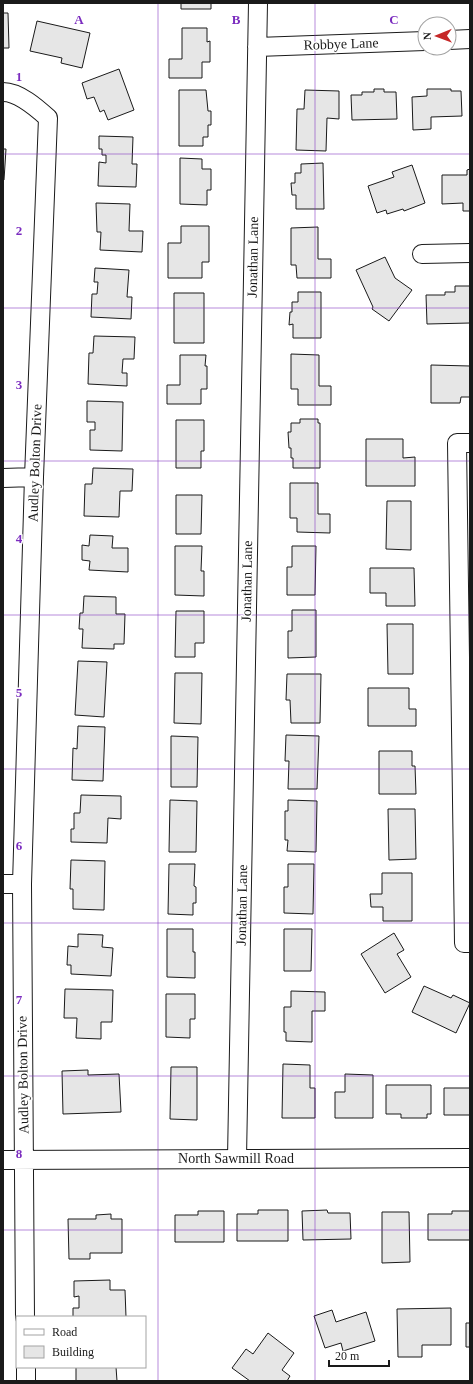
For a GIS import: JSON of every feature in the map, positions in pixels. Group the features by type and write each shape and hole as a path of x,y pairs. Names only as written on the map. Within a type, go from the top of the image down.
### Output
{"street":[{"name":"Jonathan Lane","path":"237,1158 258,3"},
{"path":"457,40 470,39"},
{"name":"Robbye Lane","path":"257,47 417,41"},
{"name":"Audley Bolton Drive","path":"3,92 10,92 35,106 48,118 34,477 22,884 25,1316"},
{"path":"422,254 470,253"},
{"path":"467,943 457,443 470,443"},
{"path":"3,478 34,477"},
{"path":"3,884 22,884"},
{"name":"North Sawmill Road","path":"3,1160 470,1158"},
{"path":"26,1368 26,1381"}],"building":[{"path":"181,3 211,3 211,9 181,9"},
{"path":"3,13 8,13 9,48 3,48"},
{"path":"37,21 90,33 82,68 61,63 62,58 30,51"},
{"path":"182,28 207,28 207,42 210,41 210,62 202,62 202,78 169,78 169,59 182,59"},
{"path":"119,69 134,110 108,120 104,110 100,112 94,97 87,99 82,83"},
{"path":"374,89 384,89 384,92 396,92 397,119 352,120 351,95 362,95 362,92 374,92"},
{"path":"427,89 451,89 451,91 461,91 462,116 431,117 431,129 413,130 412,97 427,96"},
{"path":"179,90 206,90 208,111 211,111 211,125 208,125 208,137 203,137 203,146 179,146"},
{"path":"305,90 339,91 339,119 327,118 326,151 296,150 297,109 304,109"},
{"path":"99,136 133,137 132,164 137,164 136,187 98,186 99,162 106,163 106,155 102,155 102,149 99,149"},
{"path":"3,149 6,149 4,180 3,180"},
{"path":"180,158 202,159 202,169 211,169 211,190 207,190 207,205 180,204"},
{"path":"323,163 324,209 296,209 296,195 292,195 291,183 295,183 295,173 301,173 301,164"},
{"path":"412,165 425,203 404,211 403,209 387,214 386,210 377,213 368,186 394,177 392,172"},
{"path":"470,169 470,211 463,211 463,203 442,204 442,175 467,175 467,170"},
{"path":"96,203 130,204 129,231 143,231 142,252 100,250 101,232 97,232"},
{"path":"181,226 209,226 209,262 202,262 202,278 168,278 168,243 181,243"},
{"path":"318,227 318,259 331,259 331,278 297,278 296,265 291,265 291,228"},
{"path":"385,257 395,278 412,290 389,321 372,309 373,307 356,270"},
{"path":"95,268 129,270 127,297 132,297 131,319 91,317 92,294 97,294 98,282 94,282"},
{"path":"455,286 470,286 470,323 427,324 426,295 445,295 445,292 455,292"},
{"path":"298,292 321,292 321,338 293,338 293,324 289,325 290,312 292,312 292,302 298,302"},
{"path":"174,293 204,293 204,343 174,343"},
{"path":"94,336 135,337 134,359 123,359 122,373 127,373 127,386 88,384 89,353 93,353"},
{"path":"291,354 319,355 319,386 331,386 331,405 298,405 298,389 291,389"},
{"path":"180,355 206,355 205,366 207,366 207,389 201,389 201,404 167,404 167,385 180,385"},
{"path":"431,365 470,366 470,397 461,397 460,403 431,403"},
{"path":"87,401 123,402 122,451 90,450 90,430 95,430 95,422 87,422"},
{"path":"300,419 318,419 318,423 320,423 320,468 293,468 293,458 291,458 291,448 289,448 288,432 291,432 291,423 300,423"},
{"path":"176,420 204,420 204,451 201,451 201,468 176,468"},
{"path":"366,439 403,439 403,458 415,457 415,486 366,486"},
{"path":"93,468 133,469 132,491 120,491 119,517 84,516 85,484 92,484"},
{"path":"290,483 318,483 318,514 330,514 330,533 297,532 297,518 290,518"},
{"path":"176,495 202,495 201,534 176,534"},
{"path":"387,501 411,501 411,550 386,549"},
{"path":"90,535 113,536 112,548 128,548 128,572 89,570 90,561 82,560 82,545 89,546"},
{"path":"175,546 202,546 201,571 204,571 204,596 175,595"},
{"path":"292,546 316,546 315,595 287,595 287,567 292,567"},
{"path":"370,568 414,568 415,606 386,606 386,593 370,593"},
{"path":"84,596 116,597 116,614 125,614 124,644 114,644 114,649 82,648 83,629 79,629 80,613 83,613"},
{"path":"292,610 316,610 316,657 288,658 288,631 292,631"},
{"path":"176,611 204,611 204,643 195,643 195,657 175,657"},
{"path":"387,624 413,624 413,674 388,674"},
{"path":"78,661 107,662 104,717 75,715"},
{"path":"175,673 202,673 201,724 174,723"},
{"path":"287,674 321,674 320,723 291,723 290,700 286,700"},
{"path":"368,688 409,688 409,709 416,709 416,726 368,726"},
{"path":"78,726 105,727 103,781 72,780 73,748 77,749"},
{"path":"286,735 319,736 317,789 288,789 289,761 285,761"},
{"path":"171,736 198,737 197,787 171,787"},
{"path":"379,751 412,751 412,766 415,766 416,794 379,794"},
{"path":"81,795 121,796 121,819 108,818 107,843 71,842 71,829 74,829 74,813 80,813"},
{"path":"170,800 197,801 196,852 169,852"},
{"path":"288,800 317,801 316,852 287,851 288,840 285,840 285,811 288,811"},
{"path":"388,809 415,809 416,859 389,860"},
{"path":"71,860 105,861 104,910 73,909 73,889 70,889"},
{"path":"169,864 195,864 194,886 196,887 196,903 193,903 193,915 168,914"},
{"path":"288,864 314,864 313,914 284,913 284,887 288,887"},
{"path":"382,873 412,873 412,921 383,921 383,907 371,907 370,894 382,894"},
{"path":"167,929 193,929 195,978 167,977"},
{"path":"284,929 312,929 311,971 284,971"},
{"path":"394,933 404,950 397,954 411,977 385,993 361,954"},
{"path":"78,934 103,935 102,947 113,948 111,976 71,974 71,965 67,965 68,946 78,947"},
{"path":"424,986 451,998 453,995 470,1003 456,1033 412,1012"},
{"path":"65,989 113,990 112,1022 101,1022 101,1039 76,1038 77,1018 64,1018"},
{"path":"291,991 325,992 325,1011 312,1011 312,1042 286,1041 286,1032 284,1032 284,1007 291,1007"},
{"path":"166,994 195,994 195,1019 190,1019 190,1038 166,1037"},
{"path":"283,1064 310,1065 310,1088 315,1088 315,1118 282,1118"},
{"path":"171,1067 197,1067 197,1120 170,1119"},
{"path":"88,1070 88,1075 119,1074 121,1112 63,1114 62,1071"},
{"path":"345,1074 373,1075 373,1118 335,1118 335,1092 345,1092"},
{"path":"386,1085 431,1085 431,1114 427,1114 427,1118 401,1118 401,1114 386,1114"},
{"path":"444,1088 470,1088 470,1115 444,1115"},
{"path":"258,1210 288,1210 288,1241 237,1241 237,1214 258,1214"},
{"path":"327,1210 328,1213 350,1213 351,1239 303,1240 302,1211"},
{"path":"198,1211 224,1211 224,1242 175,1242 175,1215 198,1215"},
{"path":"452,1211 470,1211 470,1240 428,1240 428,1214 452,1214"},
{"path":"382,1212 409,1212 410,1262 382,1263"},
{"path":"111,1214 111,1219 122,1219 122,1253 90,1253 90,1259 69,1259 68,1219 96,1219 96,1215"},
{"path":"110,1280 110,1290 125,1290 126,1316 73,1316 73,1308 79,1308 79,1296 74,1297 74,1281"},
{"path":"451,1308 451,1345 422,1345 422,1357 398,1357 397,1309"},
{"path":"332,1310 336,1322 366,1312 375,1341 343,1351 341,1343 325,1348 314,1316"},
{"path":"466,1323 470,1323 470,1347 466,1347"},
{"path":"268,1333 294,1353 282,1370 290,1376 287,1381 250,1381 232,1368 246,1349 253,1354"},
{"path":"76,1368 116,1368 117,1381 76,1381"}]}
